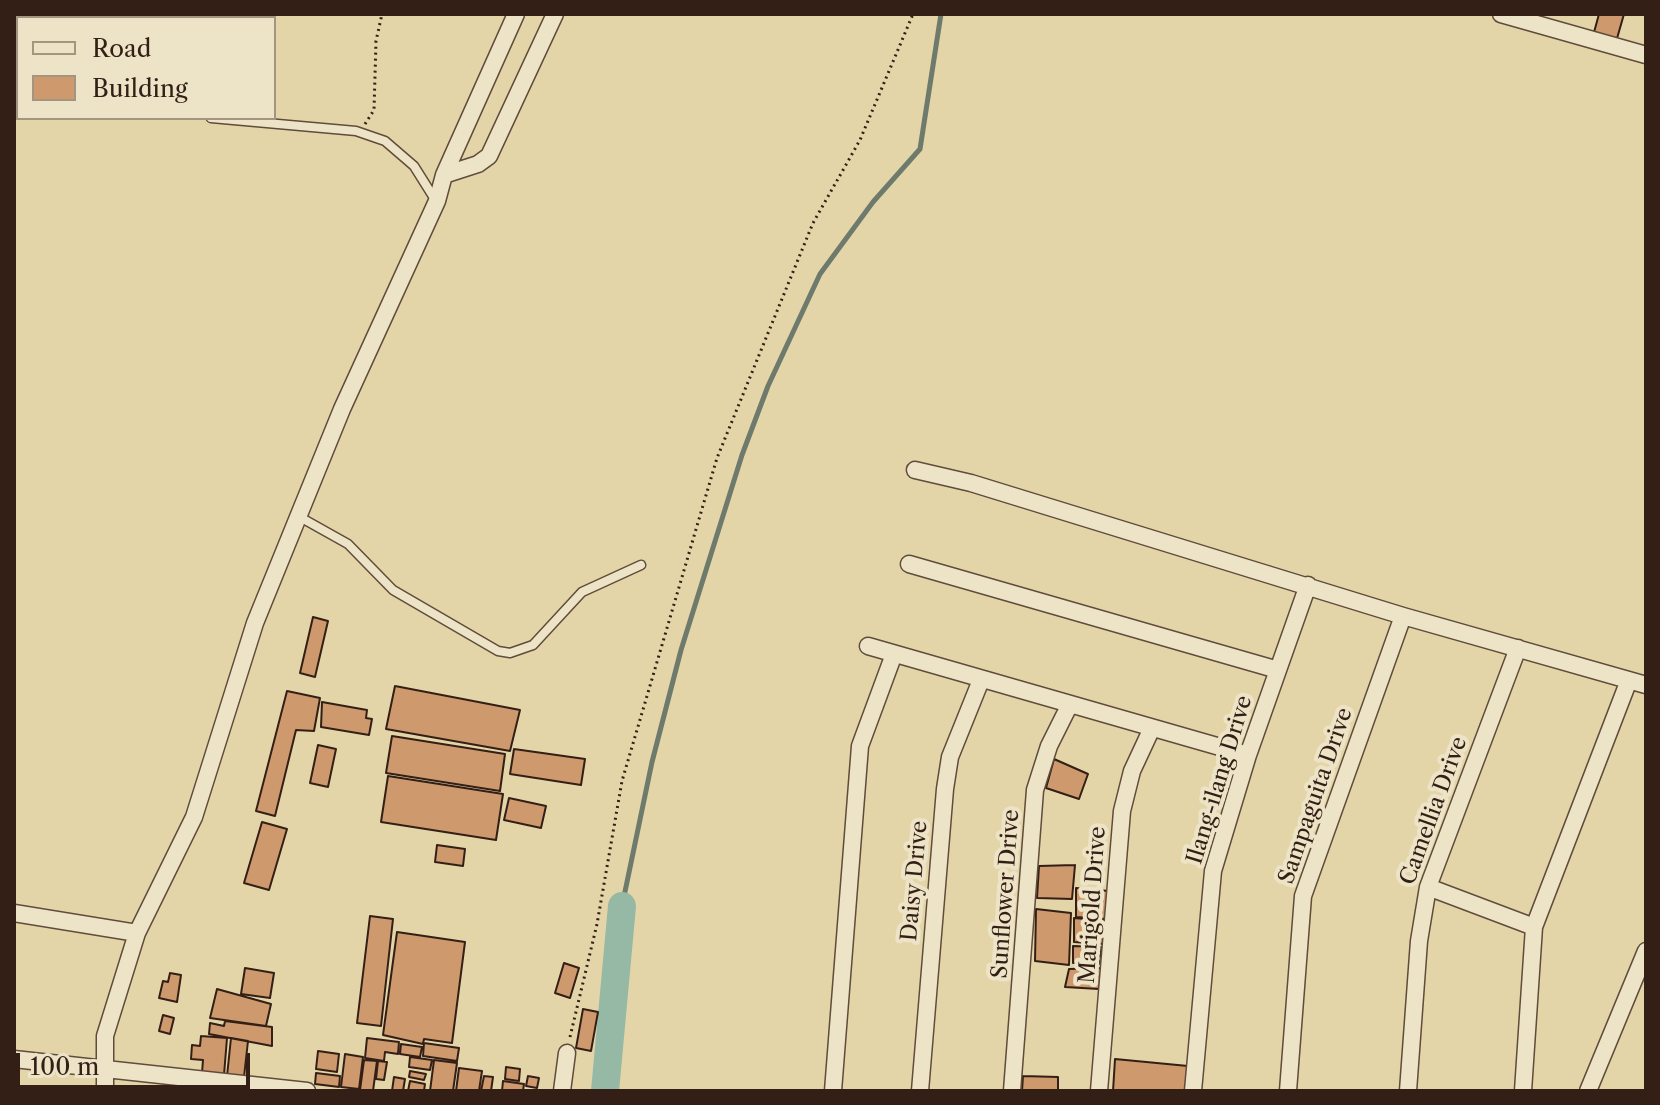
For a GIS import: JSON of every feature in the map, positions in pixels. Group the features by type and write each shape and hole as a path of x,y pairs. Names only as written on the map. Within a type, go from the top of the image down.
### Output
{"street":[{"path":"105,1091 105,1036 137,933 188,834 255,623 342,409 437,201 444,175 516,14"},
{"path":"444,175 478,164 489,156 555,14"},
{"path":"1501,14 1538,19 1646,55"},
{"path":"915,470 971,483 1403,616 1646,685"},
{"path":"909,564 1278,670"},
{"name":"Ilang-ilang Drive","path":"1193,1091 1213,871 1248,755 1308,585"},
{"name":"Sampaguita Drive","path":"1288,1091 1303,896 1403,616"},
{"path":"868,646 1248,755"},
{"name":"Camellia Drive","path":"1408,1091 1419,941 1428,887 1518,648"},
{"path":"833,1091 860,746 894,654"},
{"name":"Daisy Drive","path":"920,1091 945,789 950,757 981,680"},
{"path":"1523,1091 1534,927 1629,680"},
{"name":"Sunflower Drive","path":"1012,1091 1035,790 1049,746 1069,706"},
{"name":"Marigold Drive","path":"1099,1091 1122,811 1132,771 1152,728"},
{"path":"1428,887 1534,927"},
{"path":"14,913 137,933"},
{"path":"1588,1091 1646,951"},
{"path":"562,1091 567,1053"},
{"path":"14,1059 307,1091"}],"lane":[{"path":"233,120 356,131 385,141 414,166 437,201"},
{"path":"298,516 348,544 393,590 498,651 510,653 533,645 582,592 641,565"}],"path":[{"path":"356,131 374,110 376,41 382,14"},
{"path":"567,1053 597,924 622,781 717,458 813,223 860,140 913,14"}],"building":[{"path":"1599,14 1624,14 1616,42 1593,36"},
{"path":"313,617 328,621 315,677 300,673"},
{"path":"395,686 520,710 510,751 386,729"},
{"path":"287,691 320,698 314,731 296,730 275,816 256,811"},
{"path":"322,702 367,710 366,718 372,719 369,735 321,727"},
{"path":"392,736 505,754 500,791 386,773"},
{"path":"318,745 336,749 328,787 310,783"},
{"path":"514,749 585,759 581,785 510,774"},
{"path":"1054,759 1088,774 1079,799 1046,788"},
{"path":"388,776 503,794 496,840 381,822"},
{"path":"509,798 546,806 541,828 504,820"},
{"path":"262,822 287,829 269,890 244,883"},
{"path":"437,845 465,849 463,866 435,862"},
{"path":"1075,865 1072,899 1037,898 1039,866"},
{"path":"1076,888 1109,891 1108,919 1076,917"},
{"path":"1036,909 1071,913 1069,965 1035,961"},
{"path":"370,916 393,919 381,1026 357,1023"},
{"path":"1074,918 1108,921 1104,944 1074,942"},
{"path":"397,932 465,942 452,1043 424,1039 423,1044 383,1035"},
{"path":"1073,946 1101,947 1099,964 1073,963"},
{"path":"564,963 579,968 570,998 555,993"},
{"path":"245,968 274,973 270,998 241,994"},
{"path":"1103,968 1099,989 1065,987 1069,969"},
{"path":"170,973 181,975 177,1002 159,998 163,981 168,982"},
{"path":"217,989 271,1004 266,1026 210,1018"},
{"path":"583,1009 598,1012 591,1051 576,1048"},
{"path":"163,1015 174,1018 170,1034 159,1031"},
{"path":"225,1021 272,1027 272,1046 209,1034 210,1023 224,1026"},
{"path":"201,1036 227,1038 224,1075 202,1073 203,1060 191,1059 192,1045 200,1046"},
{"path":"231,1038 248,1041 244,1077 227,1076"},
{"path":"367,1038 399,1042 398,1054 385,1052 384,1061 365,1058"},
{"path":"424,1043 459,1048 457,1061 423,1056"},
{"path":"401,1044 422,1047 420,1057 400,1054"},
{"path":"318,1051 339,1054 337,1072 316,1069"},
{"path":"345,1054 363,1057 359,1089 341,1087"},
{"path":"410,1057 432,1060 430,1070 409,1067"},
{"path":"1115,1059 1188,1066 1185,1091 1113,1091"},
{"path":"364,1060 377,1061 373,1091 360,1090"},
{"path":"434,1060 457,1063 453,1091 430,1091"},
{"path":"378,1061 387,1062 384,1080 376,1079"},
{"path":"506,1067 520,1069 519,1081 505,1079"},
{"path":"459,1068 482,1071 479,1091 456,1091"},
{"path":"410,1071 426,1074 424,1080 409,1077"},
{"path":"316,1073 340,1076 339,1087 315,1084"},
{"path":"484,1076 493,1077 491,1091 481,1091"},
{"path":"528,1076 539,1078 537,1088 526,1086"},
{"path":"1023,1076 1058,1077 1058,1091 1022,1091"},
{"path":"394,1077 405,1079 403,1091 392,1091"},
{"path":"410,1081 425,1084 424,1091 408,1091"},
{"path":"503,1081 524,1084 523,1091 502,1091"}],"waterway":[{"path":"622,906 652,762 681,650 742,455 768,386 820,274 873,202 920,149 941,14"},
{"path":"605,1091 622,906"}]}
